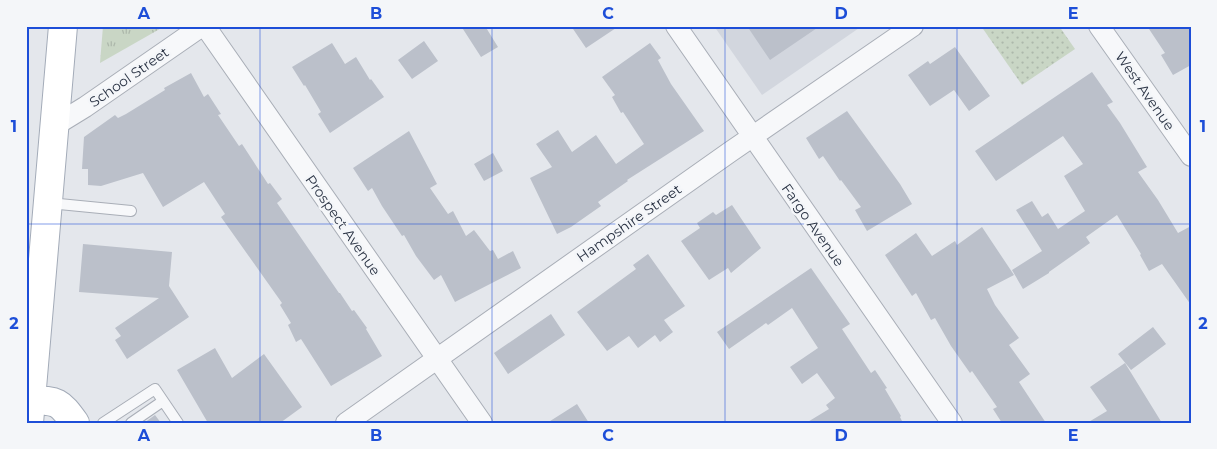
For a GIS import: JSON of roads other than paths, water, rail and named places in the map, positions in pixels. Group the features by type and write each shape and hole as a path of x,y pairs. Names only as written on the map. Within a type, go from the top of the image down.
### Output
{"main road":[{"path":"63,26 30,411 52,401 62,405 75,423"}],"street":[{"name":"School Street","path":"54,126 204,26"},
{"name":"Prospect Avenue","path":"204,26 482,423"},
{"name":"Fargo Avenue","path":"676,26 952,423"},
{"name":"Hampshire Street","path":"346,423 752,137 914,26"},
{"name":"West Avenue","path":"1099,26 1191,156"}],"lane":[{"path":"48,203 131,211"},
{"path":"103,423 155,390 176,420 165,423"},
{"path":"131,423 163,401"},
{"path":"118,413 125,423"}]}
